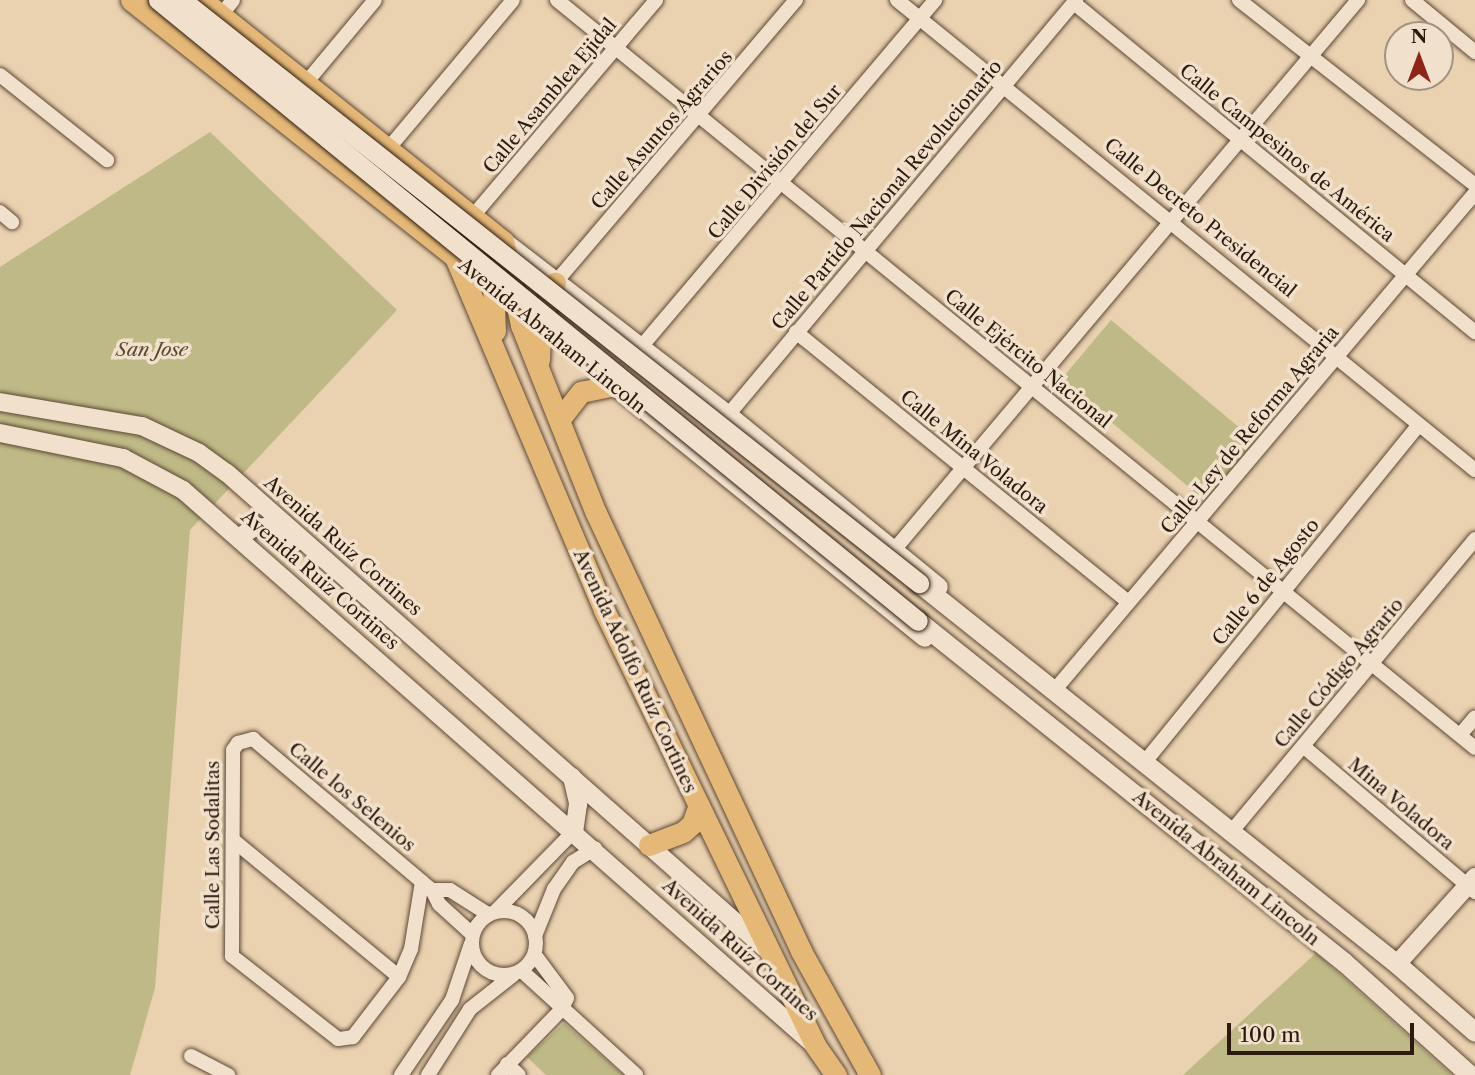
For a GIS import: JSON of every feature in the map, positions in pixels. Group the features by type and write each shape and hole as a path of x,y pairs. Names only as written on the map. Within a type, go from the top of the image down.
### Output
{"main road":[{"name":"Avenida Abraham Lincoln","path":"131,0 455,257 493,284 905,623 976,667"},
{"name":"Avenida Abraham Lincoln","path":"158,0 918,621 1345,962 1471,1075"},
{"path":"183,0 1053,692 1232,831 1397,964 1475,1032"},
{"path":"202,0 227,8 305,84 472,216 509,249 728,415 930,579 965,620"},
{"name":"Avenida Adolfo Ruíz Cortines","path":"509,249 513,302 596,513 818,982 870,1075"},
{"path":"498,360 493,284 509,249"},
{"name":"Avenida Adolfo Ruíz Cortines","path":"455,257 604,610 815,1045 836,1075"},
{"path":"538,369 540,323 555,283"},
{"path":"588,362 591,333 613,327"},
{"path":"559,420 581,392 613,384"},
{"path":"636,672 655,673 688,737 719,773"},
{"path":"649,845 683,832 699,805"},
{"path":"774,956 818,982"}],"street":[{"path":"305,84 375,0"},
{"path":"388,149 513,0"},
{"name":"Calle Ejército Nacional","path":"557,0 1475,748"},
{"name":"Calle Asamblea Ejidal","path":"472,216 656,0"},
{"name":"Calle Asuntos Agrarios","path":"555,283 700,117 796,0"},
{"name":"Calle Decreto Presidencial","path":"898,0 1173,220 1475,470"},
{"name":"Calle División del Sur","path":"641,347 784,183 935,0"},
{"path":"1239,0 1309,58 1475,185"},
{"path":"894,550 1358,0"},
{"path":"1412,0 1475,52"},
{"name":"Calle Partido Nacional Revolucionario","path":"728,415 1075,1"},
{"name":"Calle Campesinos de América","path":"1075,1 1475,332"},
{"path":"0,75 107,160"},
{"name":"Calle Ley de Reforma Agraria","path":"1053,692 1475,192"},
{"path":"0,212 12,222"},
{"name":"Calle Mina Voladora","path":"796,332 1128,602"},
{"name":"Avenida Ruíz Cortines","path":"0,402 142,426 199,453 406,630 774,956"},
{"name":"Calle 6 de Agosto","path":"1144,762 1419,425"},
{"name":"Avenida Ruiz Cortines","path":"0,433 123,458 183,490 574,831"},
{"path":"240,537 253,528 277,531 379,618 406,630"},
{"name":"Calle Código Agrario","path":"1232,831 1475,539"},
{"path":"1460,735 1475,717"},
{"name":"Calle Las Sodalitas","path":"244,739 233,750 232,956 338,1039 353,1037 399,977"},
{"name":"Calle los Selenios","path":"244,739 253,739 427,886 439,904 472,938"},
{"name":"Mina Voladora","path":"1303,746 1473,885"},
{"path":"572,777 578,804 573,862"},
{"path":"401,1075 452,1000 472,938 492,912 537,874 574,831"},
{"name":"Avenida Ruíz Cortines","path":"574,831 815,1045"},
{"path":"233,840 399,977 411,949 427,886"},
{"path":"519,1075 502,1069 562,1009 564,989 535,955 535,936 554,889 573,862 595,848"},
{"path":"1397,964 1473,885"},
{"name":"Calle los Selenios","path":"427,886 450,890 492,912"},
{"path":"492,912 521,915 535,936"},
{"path":"472,938 484,967 518,973 636,1075"},
{"path":"428,1075 470,1009 518,973 535,955"},
{"path":"191,1056 206,1069 228,1075"}],"green space":[{"name":"San Jose","path":"210,132 397,310 190,530 155,988 130,1075 0,1075 0,267"},
{"path":"1111,320 1259,444 1209,504 1061,380"},
{"path":"1316,953 1452,1075 1183,1075"},
{"path":"564,1023 623,1075 546,1075 527,1057"}]}
